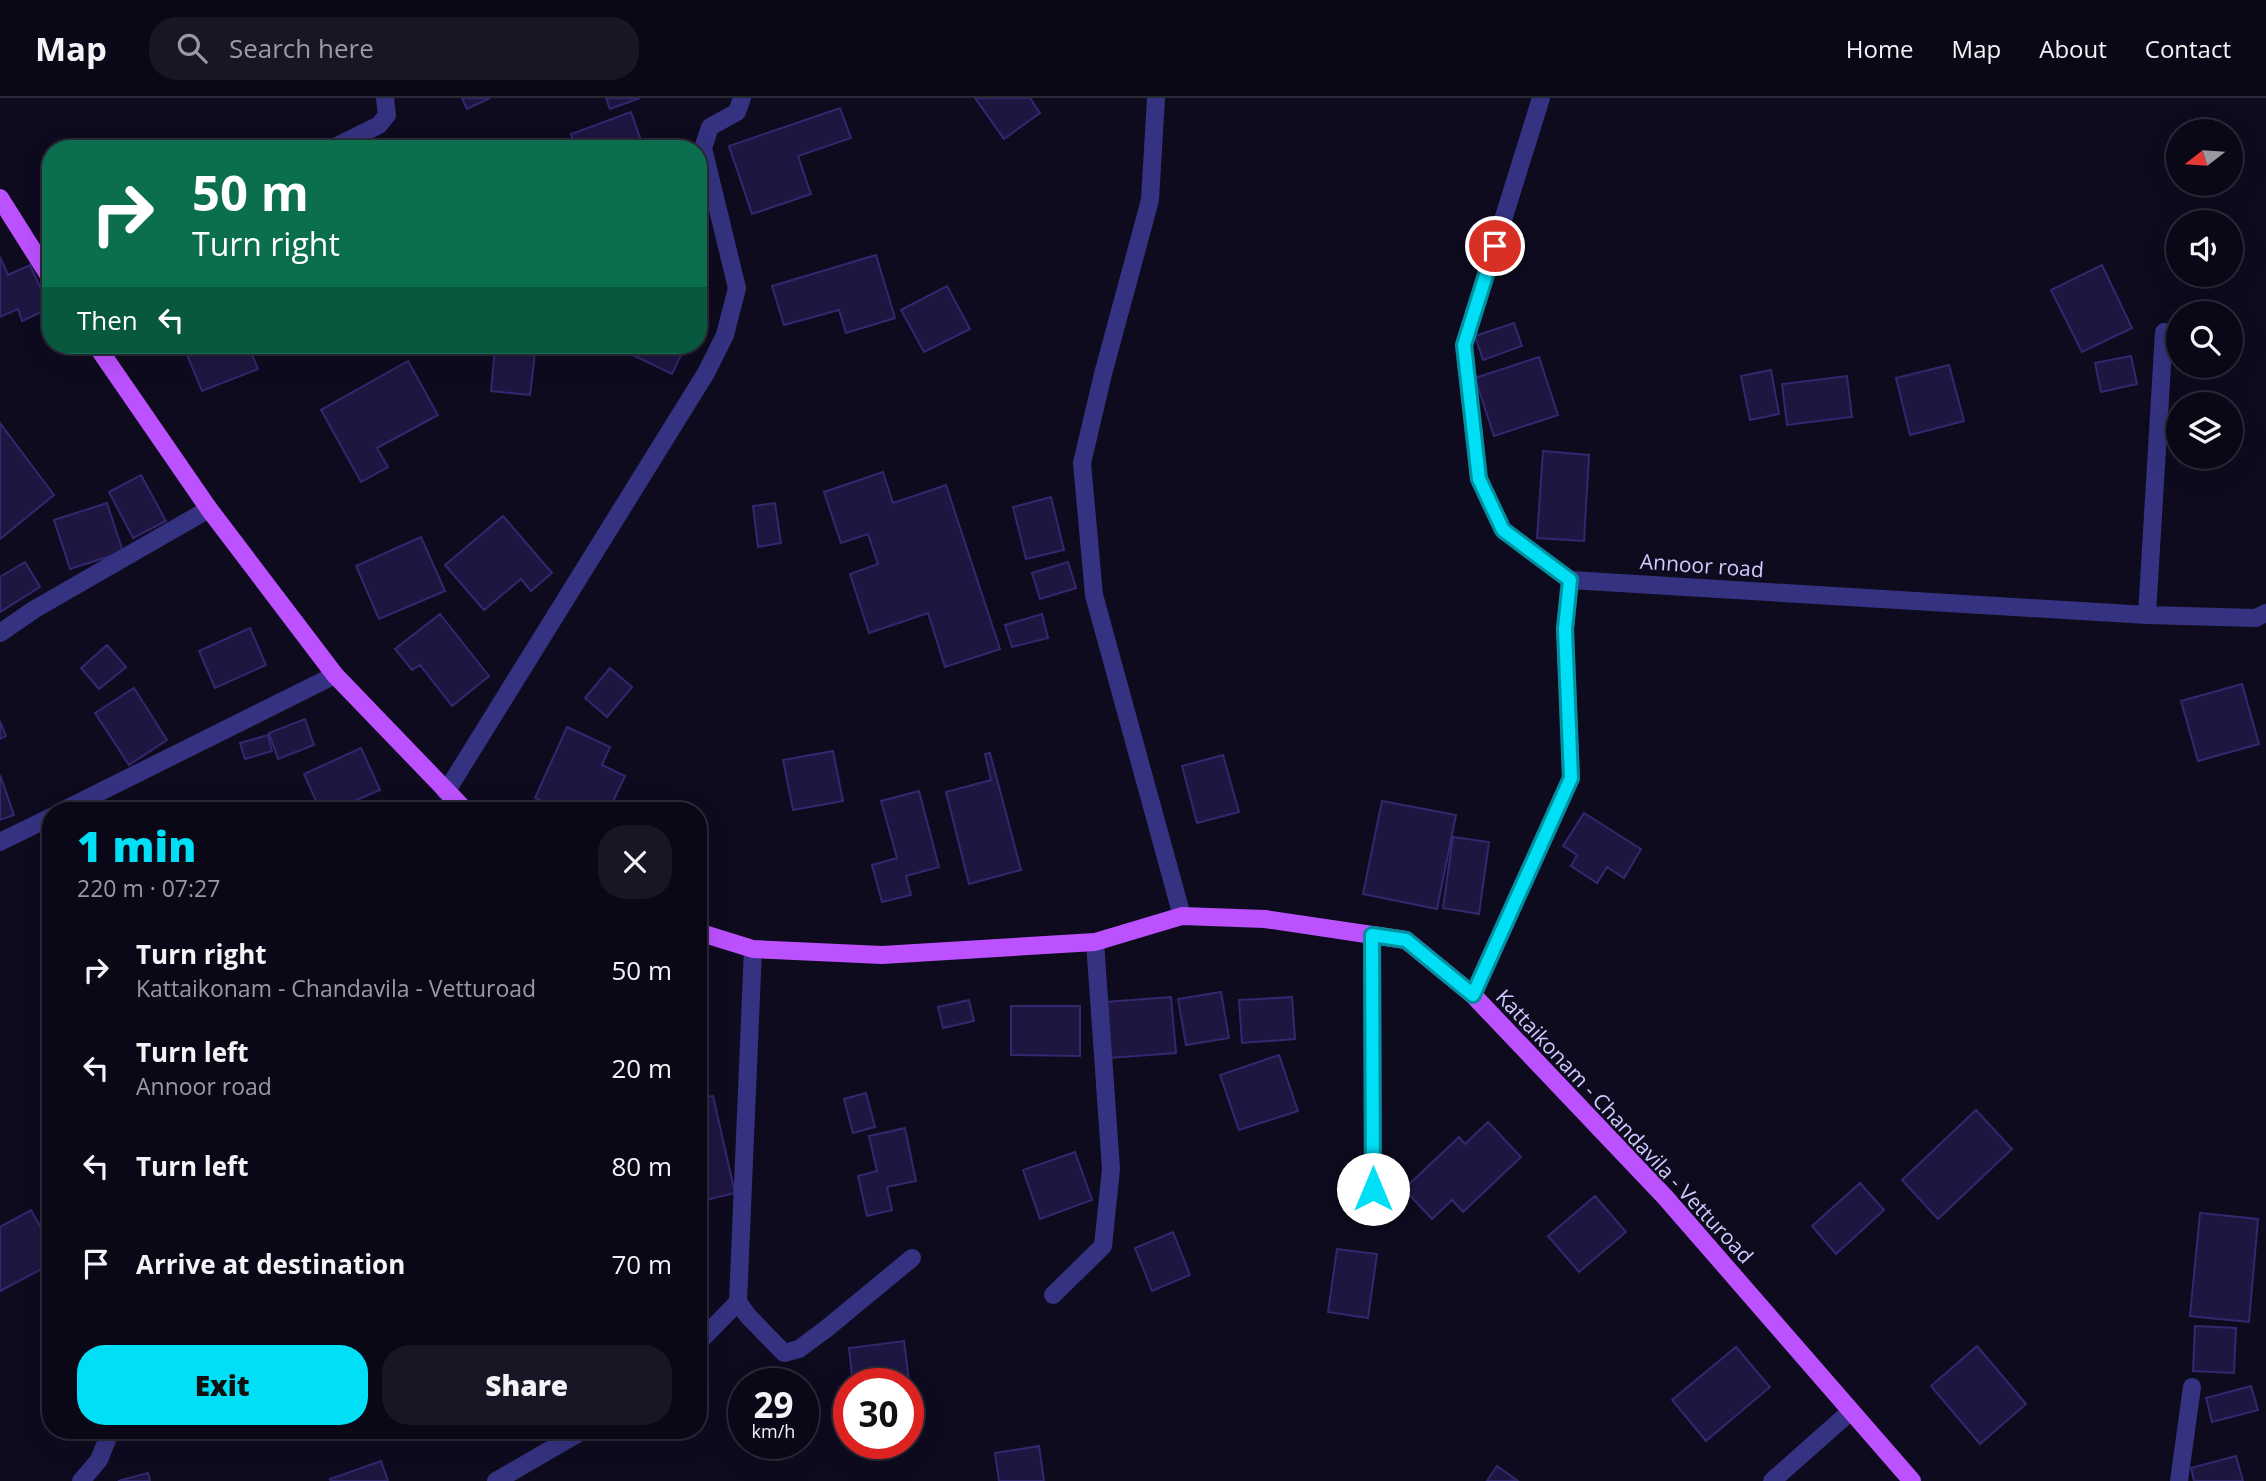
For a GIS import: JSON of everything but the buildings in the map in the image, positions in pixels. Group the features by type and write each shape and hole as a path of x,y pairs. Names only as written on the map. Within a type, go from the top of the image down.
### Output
{"main road":[{"path":"0,198 42,265"},
{"path":"102,354 209,509 335,675 457,802"},
{"name":"Kattaikonam - Chandavila - Vetturoad","path":"707,935 753,948 882,955 1094,942 1182,916 1265,919 1406,940 1473,995 1665,1197 1912,1481"}],"street":[{"path":"349,140 379,125 387,115 385,98"},
{"path":"706,140 710,127 737,112 742,98"},
{"path":"1156,98 1150,200 1102,374 1082,463 1094,595 1182,916"},
{"path":"1473,995 1571,778 1565,629 1570,580 1503,530 1479,479 1464,345 1541,98"},
{"path":"446,792 706,373 725,335 737,288 707,164"},
{"path":"2147,615 2164,331"},
{"path":"0,633 35,609 209,509"},
{"name":"Annoor road","path":"1570,580 2147,615 2256,618 2266,613"},
{"path":"80,802 335,675"},
{"path":"0,842 42,821"},
{"path":"1372,935 1373,1189"},
{"path":"1053,1295 1103,1246 1111,1169 1094,942"},
{"path":"753,948 738,1302 784,1353 799,1349 912,1258"},
{"path":"707,1334 738,1302"},
{"path":"2179,1481 2192,1387"},
{"path":"1772,1481 1851,1411"},
{"path":"80,1481 99,1460 107,1439"},
{"path":"496,1481 568,1439"}],"route":[{"path":"1373,1189 1372,935 1406,940 1473,995 1571,778 1565,629 1570,580 1503,530 1479,479 1464,345 1495,246"}]}
